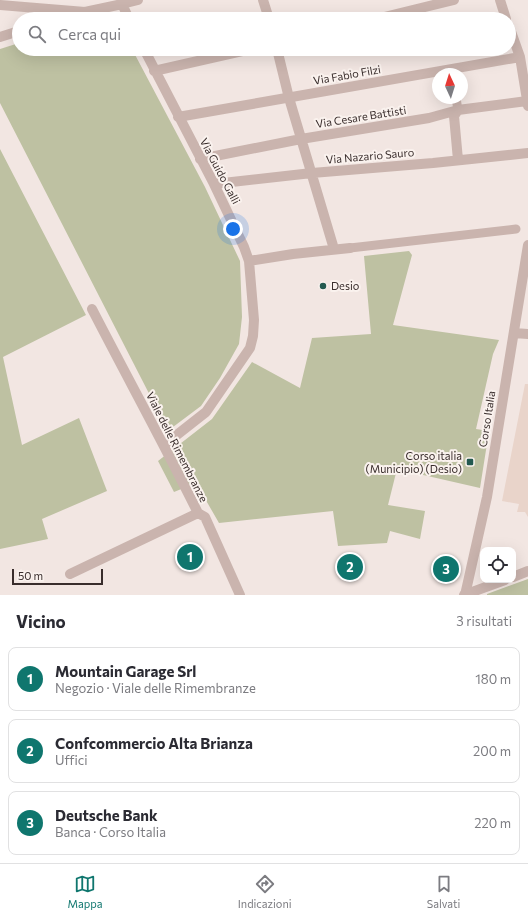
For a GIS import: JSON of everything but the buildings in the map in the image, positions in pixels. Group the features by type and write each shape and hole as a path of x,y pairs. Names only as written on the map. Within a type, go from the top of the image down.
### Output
{"street":[{"path":"0,5 85,12 138,0"},
{"path":"264,0 267,12"},
{"path":"405,12 454,0"},
{"path":"500,0 504,12"},
{"path":"122,4 126,12"},
{"path":"0,37 12,33"},
{"path":"516,46 520,57 527,104"},
{"name":"Via Guido Galli","path":"147,56 214,184 244,247 249,261 254,320 253,336 250,348 206,412 164,446"},
{"path":"154,71 220,56"},
{"path":"279,56 301,139 334,249"},
{"name":"Via Fabio Filzi","path":"465,68 520,57"},
{"name":"Via Fabio Filzi","path":"178,117 432,74"},
{"path":"457,104 458,110 454,116 458,160"},
{"name":"Via Cesare Battisti","path":"200,159 301,139 429,118 458,110 527,104"},
{"name":"Via Nazario Sauro","path":"214,184 312,173 528,153"},
{"path":"249,261 334,249 516,229"},
{"name":"Corso Italia","path":"465,595 487,497 528,245"},
{"name":"Viale delle Rimembranze","path":"92,309 198,513 205,517 240,595"},
{"path":"514,333 528,334"},
{"path":"70,574 198,513"},
{"path":"516,576 528,571"},
{"path":"465,595 497,583"}],"green space":[{"path":"12,45 12,56 136,56 205,187 240,261 242,317 239,344 220,378 201,406 169,430 0,103 0,49"},
{"path":"0,149 86,315 3,357 22,445 79,418 107,491 42,519 48,539 0,549"},
{"path":"409,251 412,255 393,325 499,340 493,354 476,429 489,431 480,488 397,469 388,505 425,511 420,539 390,531 387,543 338,546 333,511 219,523 196,483 174,492 158,461 212,419 252,362 300,388 312,338 371,334 364,256"},
{"path":"528,579 528,595 487,595 487,594"}],"shaded area":[{"path":"525,384 528,384 528,517 525,512 517,512 519,504 502,501"}],"place":[{"name":"Desio","path":"323,286"},
{"name":"Corso italia (Municipio) (Desio)","path":"470,462"},
{"name":"Mountain Garage Srl","path":"190,557"},
{"name":"Confcommercio Alta Brianza","path":"350,567"},
{"name":"Deutsche Bank","path":"446,569"}]}
